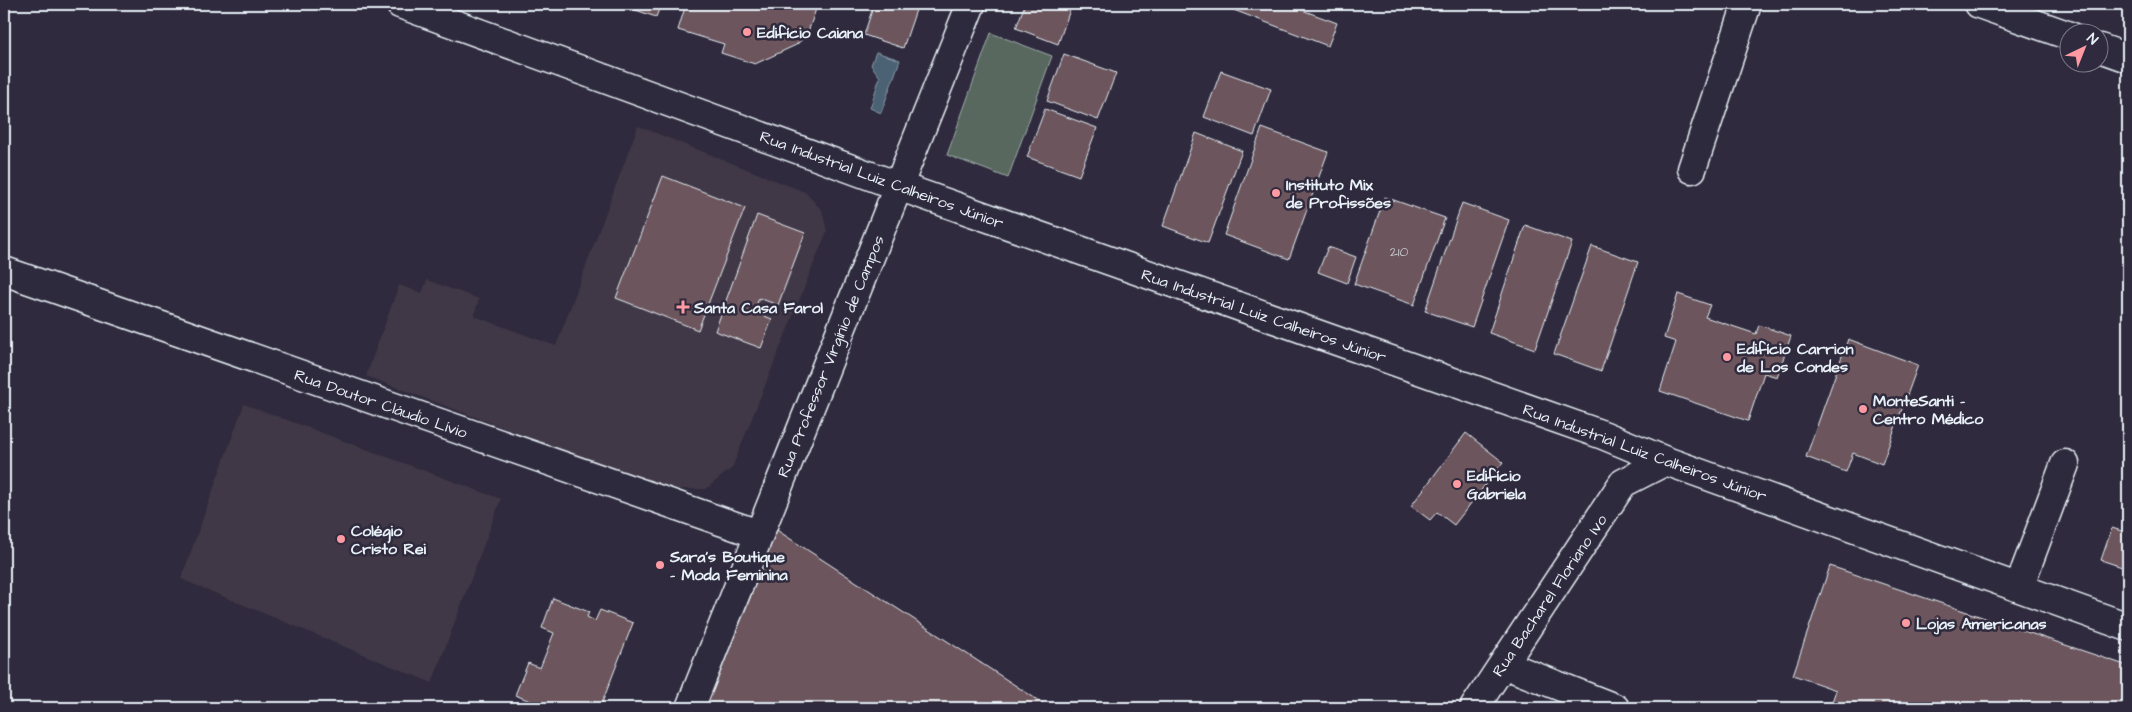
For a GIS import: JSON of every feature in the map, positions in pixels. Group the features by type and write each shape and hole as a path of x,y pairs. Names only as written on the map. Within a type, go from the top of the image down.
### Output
{"street":[{"name":"Rua Industrial Luiz Calheiros Júnior","path":"400,4 898,186 1603,435 1666,461 2128,626"},
{"name":"Rua Professor Virgínio de Campos","path":"690,708 971,4"},
{"path":"1692,169 1747,4"},
{"path":"1979,4 2060,32"},
{"path":"2110,52 2128,58"},
{"name":"Rua Doutor Cláudio Lívio","path":"4,271 758,534"},
{"path":"1603,435 1623,483"},
{"name":"Rua Bacharel Floriano Ivo","path":"1474,708 1623,483 1666,461"},
{"path":"2019,587 2065,464"},
{"path":"1503,664 1616,708"}],"shaded area":[{"name":"Santa Casa Farol","path":"638,126 805,192 822,210 827,231 732,468 706,489 666,489 366,376 399,285 422,293 427,280 479,299 474,316 556,346"},
{"name":"Colégio Cristo Rei","path":"244,404 501,499 432,683 181,579"}],"green space":[{"path":"991,33 1052,56 1008,178 947,155"}],"water":[{"path":"876,52 900,60 881,113 870,108 880,77 871,65"}],"building":[{"path":"618,4 661,4 656,17"},
{"name":"Edifício Caiana","path":"686,4 815,4 817,6 807,35 796,45 755,64 721,53 724,44 678,30"},
{"path":"874,4 918,4 903,48 864,35"},
{"path":"1025,4 1072,4 1058,44 1016,28"},
{"path":"1218,4 1286,4 1337,23 1328,46"},
{"path":"1064,54 1116,73 1098,120 1047,101"},
{"path":"1221,71 1271,89 1254,136 1204,117"},
{"path":"1045,109 1097,128 1079,176 1027,157"},
{"name":"Instituto Mix de Profissões","path":"1262,128 1328,152 1289,259 1224,235"},
{"path":"1196,133 1242,151 1208,243 1163,226"},
{"path":"663,176 745,208 698,330 616,298"},
{"path":"1385,197 1445,218 1414,305 1354,284"},
{"path":"1462,203 1509,220 1472,327 1425,311"},
{"path":"757,215 805,233 778,305 759,298 754,312 772,319 761,348 715,331"},
{"path":"1525,225 1572,242 1535,349 1489,333"},
{"path":"1592,246 1638,262 1601,371 1554,354"},
{"path":"1328,247 1356,257 1347,283 1318,272"},
{"name":"Edifício Carrion de Los Condes","path":"1678,294 1710,305 1705,317 1756,334 1759,325 1791,336 1777,377 1764,373 1748,421 1660,391 1676,342 1664,338"},
{"name":"MonteSanti - Centro Médico","path":"1848,339 1918,365 1882,464 1853,453 1846,472 1806,457"},
{"name":"Edifício Gabriela","path":"1466,433 1503,462 1454,525 1437,512 1430,520 1411,506"},
{"path":"769,525 1050,708 701,708"},
{"path":"2112,528 2128,533 2128,569 2101,560"},
{"name":"Lojas Americanas","path":"1830,566 2128,666 2128,708 1830,708 1836,690 1793,675"},
{"path":"553,598 589,612 587,617 595,621 600,610 633,623 600,708 564,708 554,703 552,708 548,708 515,695 528,663 540,668 554,633 542,628"}],"place":[{"name":"Edifício Caiana","path":"747,32"},
{"name":"Instituto Mix de Profissões","path":"1276,193"},
{"name":"Santa Casa Farol","path":"683,307"},
{"name":"Edifício Carrion de Los Condes","path":"1727,357"},
{"name":"MonteSanti - Centro Médico","path":"1863,409"},
{"name":"Edifício Gabriela","path":"1457,484"},
{"name":"Colégio Cristo Rei","path":"341,539"},
{"name":"Sara's Boutique - Moda Feminina","path":"660,565"},
{"name":"Lojas Americanas","path":"1906,623"}]}
